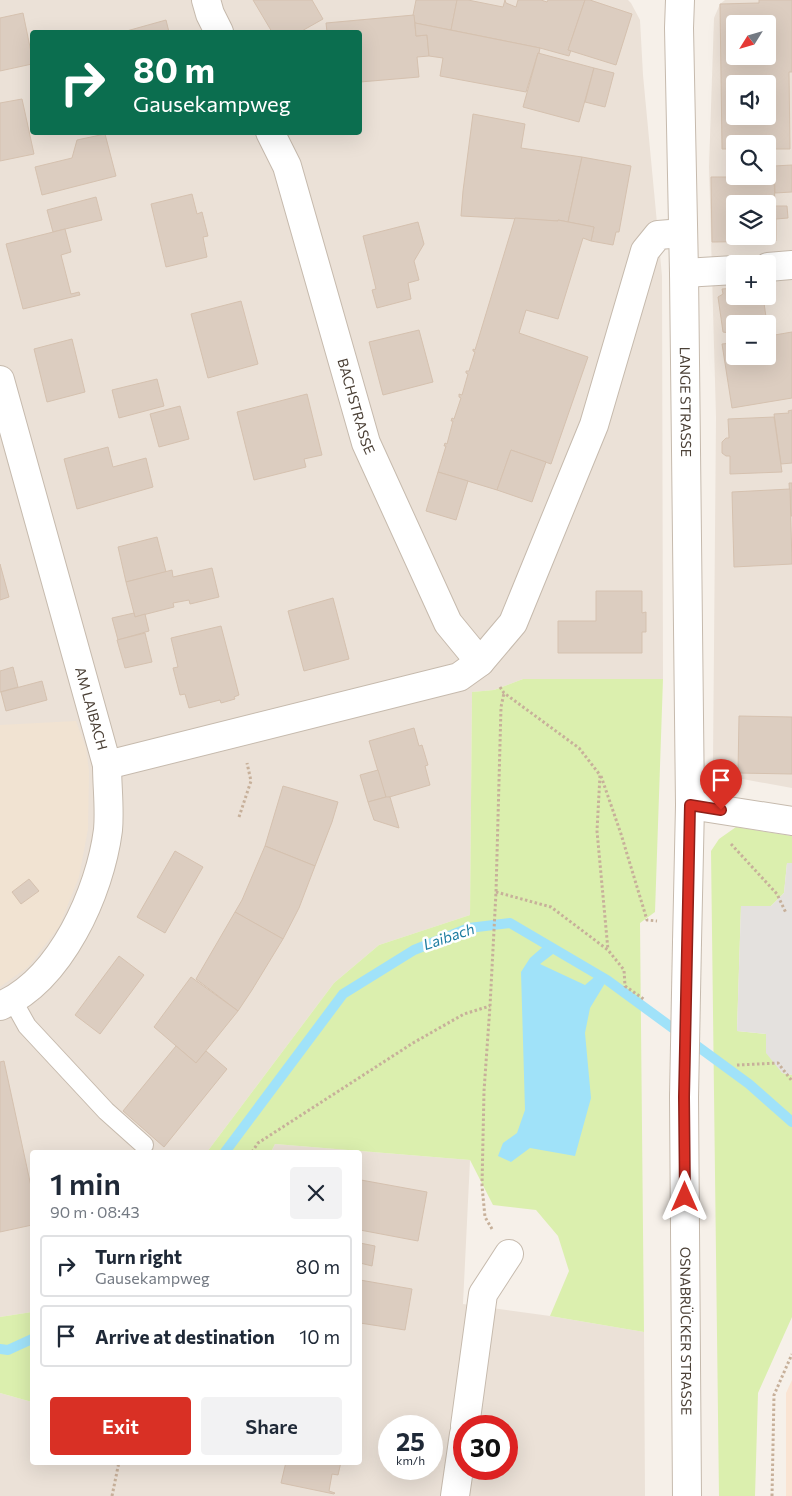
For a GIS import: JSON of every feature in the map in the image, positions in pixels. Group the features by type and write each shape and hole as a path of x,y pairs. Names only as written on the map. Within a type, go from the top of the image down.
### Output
{"street":[{"path":"206,0 210,14 219,30"},
{"name":"LANGE STRASSE","path":"680,0 679,47 684,273 690,805"},
{"name":"BACHSTRASSE","path":"272,135 287,166 366,443 448,623 480,662"},
{"path":"107,765 459,677 480,662 513,623 594,425 645,250 658,235 683,233"},
{"path":"776,266 792,265"},
{"path":"684,273 726,271"},
{"name":"AM LAIBACH","path":"0,381 107,765 108,829 96,884 73,935 41,977 6,1003"},
{"path":"690,805 792,821"},
{"name":"OSNABRÜCKER STRASSE","path":"687,1496 684,1097 690,805"},
{"path":"466,1415 483,1294 509,1254"},
{"path":"455,1496 457,1480"}],"lane":[{"path":"6,1003 106,1111 144,1145"}],"path":[{"path":"480,662 504,693 579,748 600,775 621,834 646,920 687,933"},
{"path":"504,693 501,707 494,953 484,1091 482,1186 485,1217 509,1254"},
{"path":"239,817 252,781 240,732"},
{"path":"600,775 597,831 608,950"},
{"path":"728,841 777,894 786,913"},
{"path":"496,892 550,907 608,950 624,970 625,986 645,1000"},
{"path":"253,1150 258,1143 413,1043 464,1014 490,1006"},
{"path":"737,1065 778,1063 792,1081"},
{"path":"772,1496 774,1394 792,1354"},
{"path":"112,1496 118,1465"}],"shaded area":[{"path":"0,0 628,0 640,20 643,75 662,276 663,679 523,679 494,690 472,692 470,915 379,945 334,983 209,1150 30,1150 30,1312 0,1317"},
{"path":"725,0 792,0 792,788 726,776 713,761 716,417 709,167 714,18 720,4"},
{"path":"76,721 86,748 89,771 88,829 79,877 59,927 28,967 0,987 0,725"},
{"path":"787,863 792,863 792,1075 782,1073 766,1053 766,1034 737,1031 741,906 771,906 784,893"},
{"path":"275,1144 348,1150 272,1150"},
{"path":"362,1151 470,1160 463,1304 644,1332 645,1496 0,1496 0,1393 30,1401 30,1465 362,1465"},
{"path":"792,1380 792,1496 786,1496 786,1393"}],"green space":[{"path":"523,679 663,679 655,912 640,923 644,1332 550,1316 569,1271 558,1236 536,1210 493,1205 470,1160 275,1144 272,1150 209,1150 334,983 379,945 470,915 472,692 494,690"},
{"path":"736,827 792,836 792,863 787,863 784,893 771,906 741,906 737,1031 766,1034 782,1073 792,1075 792,1317 758,1393 755,1496 719,1496 711,851 719,839"},
{"path":"30,1312 30,1401 0,1393 0,1317"}],"water":[{"path":"546,944 557,951 540,964 585,985 598,974 607,980 590,1008 585,1033 591,1098 575,1156 530,1148 511,1162 498,1156 503,1143 517,1133 525,1110 521,972 530,958"}],"building":[{"path":"253,0 312,0 323,19 304,30 271,30"},
{"path":"416,0 457,0 451,30 415,23 413,15"},
{"path":"457,0 468,0 503,7 505,0 506,3 516,7 518,0 541,0 547,2 548,0 585,0 568,50 571,50 569,56 540,48 451,30"},
{"path":"585,0 632,14 616,65 568,50"},
{"path":"759,0 792,0 792,72 789,72 790,149 776,149 776,135 726,135 726,149 722,149 720,4 759,3"},
{"path":"23,13 30,47 30,64 0,71 0,18"},
{"path":"414,15 416,36 427,35 429,56 417,57 419,77 362,82 362,30 327,30 326,23"},
{"path":"166,20 168,30 130,30"},
{"path":"415,23 540,48 526,92 440,76 443,58 429,56 427,35 416,36"},
{"path":"538,53 594,68 579,122 523,107"},
{"path":"594,68 614,73 605,107 585,102"},
{"path":"22,99 34,154 0,161 0,103"},
{"path":"473,114 525,124 521,148 582,157 568,222 461,216"},
{"path":"105,135 116,176 42,195 35,167 72,158 77,140"},
{"path":"582,157 631,166 619,232 616,232 613,245 591,241 594,227 568,222"},
{"path":"792,165 792,192 775,193 776,166"},
{"path":"711,177 726,177 726,185 774,185 775,195 726,195 726,242 712,242"},
{"path":"192,194 197,214 202,212 208,236 203,237 207,257 166,267 151,204"},
{"path":"96,197 102,220 53,232 47,210"},
{"path":"776,206 787,206 788,218 776,219"},
{"path":"515,218 558,220 594,227 591,241 583,238 558,319 526,310 519,333 588,357 551,464 511,450 497,490 438,472 446,446 444,446 445,443 447,444 453,421 451,421 452,418 454,419 461,398 459,394 462,395 468,374 466,371 469,371 475,352 473,349 475,350"},
{"path":"418,222 424,244 414,261 419,280 408,283 411,299 377,308 372,290 376,289 363,236"},
{"path":"65,229 71,252 61,255 71,294 79,292 80,295 23,309 6,244"},
{"path":"722,289 726,289 726,305 764,305 766,315 726,315 726,332 723,332 718,297 723,294"},
{"path":"241,301 258,364 208,378 191,314"},
{"path":"419,330 433,382 383,395 369,342"},
{"path":"792,332 792,398 732,408 722,344 726,344 726,365 776,365 776,335"},
{"path":"72,339 85,392 47,402 34,349"},
{"path":"157,379 164,406 119,418 112,390"},
{"path":"307,394 322,455 304,459 306,467 254,480 237,412"},
{"path":"180,406 189,439 159,447 150,414"},
{"path":"792,410 792,463 781,464 774,414 789,413 788,411"},
{"path":"774,417 782,472 730,474 730,456 722,453 722,442 729,438 728,419"},
{"path":"108,447 113,467 146,458 153,487 77,509 64,459"},
{"path":"511,450 546,462 532,502 497,490"},
{"path":"438,472 468,481 456,520 426,511"},
{"path":"789,483 792,483 792,516 791,516"},
{"path":"790,489 792,564 734,567 732,492"},
{"path":"157,537 166,572 126,582 118,547"},
{"path":"0,564 9,597 0,600"},
{"path":"212,568 219,597 190,604 189,600 173,603 174,607 135,617 126,582 172,570 173,577"},
{"path":"596,591 642,591 642,613 646,612 646,632 642,632 642,653 558,653 558,621 596,621"},
{"path":"333,598 349,659 304,671 288,611"},
{"path":"134,613 135,617 145,614 149,631 118,640 112,618"},
{"path":"221,626 239,695 234,697 235,699 221,703 220,700 189,708 185,694 180,695 173,668 178,667 171,638"},
{"path":"145,633 152,662 125,668 117,640"},
{"path":"13,667 18,687 0,692 0,671"},
{"path":"42,681 47,700 6,711 1,692"},
{"path":"739,716 792,717 792,774 738,773"},
{"path":"414,728 419,746 422,745 428,765 425,766 430,785 386,798 369,741"},
{"path":"378,770 386,797 368,802 360,775"},
{"path":"283,786 338,802 315,866 265,846"},
{"path":"390,797 399,828 374,820 368,802"},
{"path":"265,846 315,866 299,908 283,939 235,912"},
{"path":"175,851 203,867 165,933 137,917"},
{"path":"29,879 39,891 21,904 12,892"},
{"path":"235,912 283,939 238,1011 196,979"},
{"path":"119,956 144,975 100,1034 75,1015"},
{"path":"191,977 238,1011 196,1063 154,1027"},
{"path":"176,1046 196,1063 206,1051 227,1069 164,1147 123,1111"},
{"path":"4,1061 30,1182 30,1225 0,1232 0,1062"},
{"path":"362,1180 427,1192 418,1241 362,1230"},
{"path":"362,1243 375,1246 372,1266 362,1264"},
{"path":"362,1280 412,1289 405,1330 362,1323"},
{"path":"285,1465 340,1465 338,1475 332,1474 329,1491 334,1494 281,1483"}],"waterway":[{"name":"Laibach","path":"226,1150 343,994 414,950 469,928 510,923 607,980 749,1084 792,1122"},
{"name":"Laibach","path":"0,1349 8,1350 30,1340"}],"route":[{"path":"685,1197 684,1097 690,805 721,810"}]}
